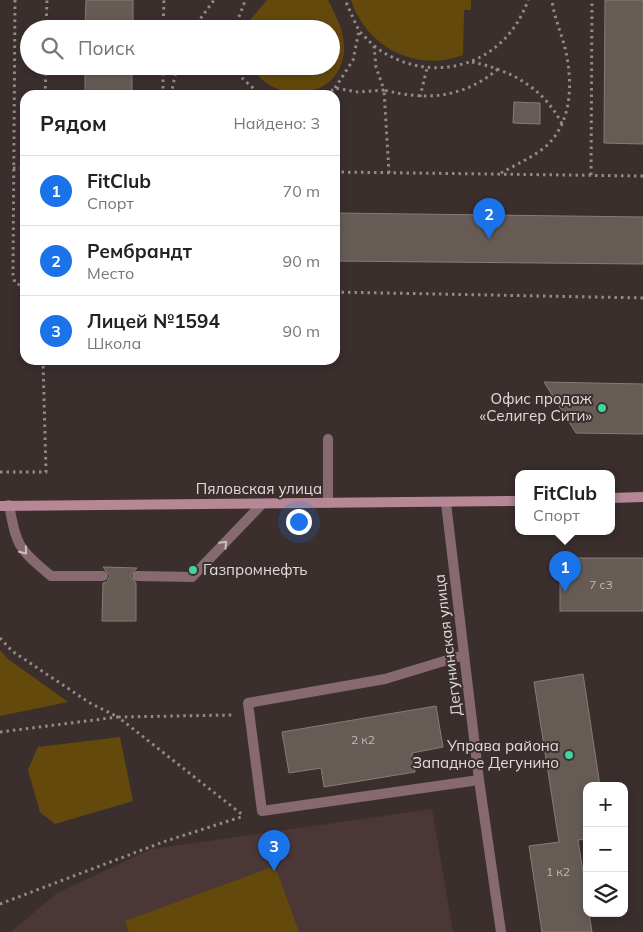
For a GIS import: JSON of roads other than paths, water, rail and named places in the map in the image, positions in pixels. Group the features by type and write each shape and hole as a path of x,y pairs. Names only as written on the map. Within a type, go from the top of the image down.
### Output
{"street":[{"path":"328,439 328,503"},
{"path":"615,498 643,497"},
{"name":"Пяловская улица","path":"5,506 515,501"},
{"name":"Дегунинская улица","path":"446,503 479,780 501,932"},
{"path":"136,576 192,577 262,504"},
{"path":"5,506 16,540 25,554 51,576 103,576"},
{"path":"464,655 384,679 248,703 262,811 479,780"}],"place":[{"name":"Рембрандт","path":"489,239"},
{"name":"Офис продаж «Селигер Сити»","path":"602,408"},
{"name":"Газпромнефть","path":"193,570"},
{"name":"FitClub","path":"565,592"},
{"name":"Управа района Западное Дегунино","path":"569,755"},
{"name":"Лицей №1594","path":"274,871"}]}
